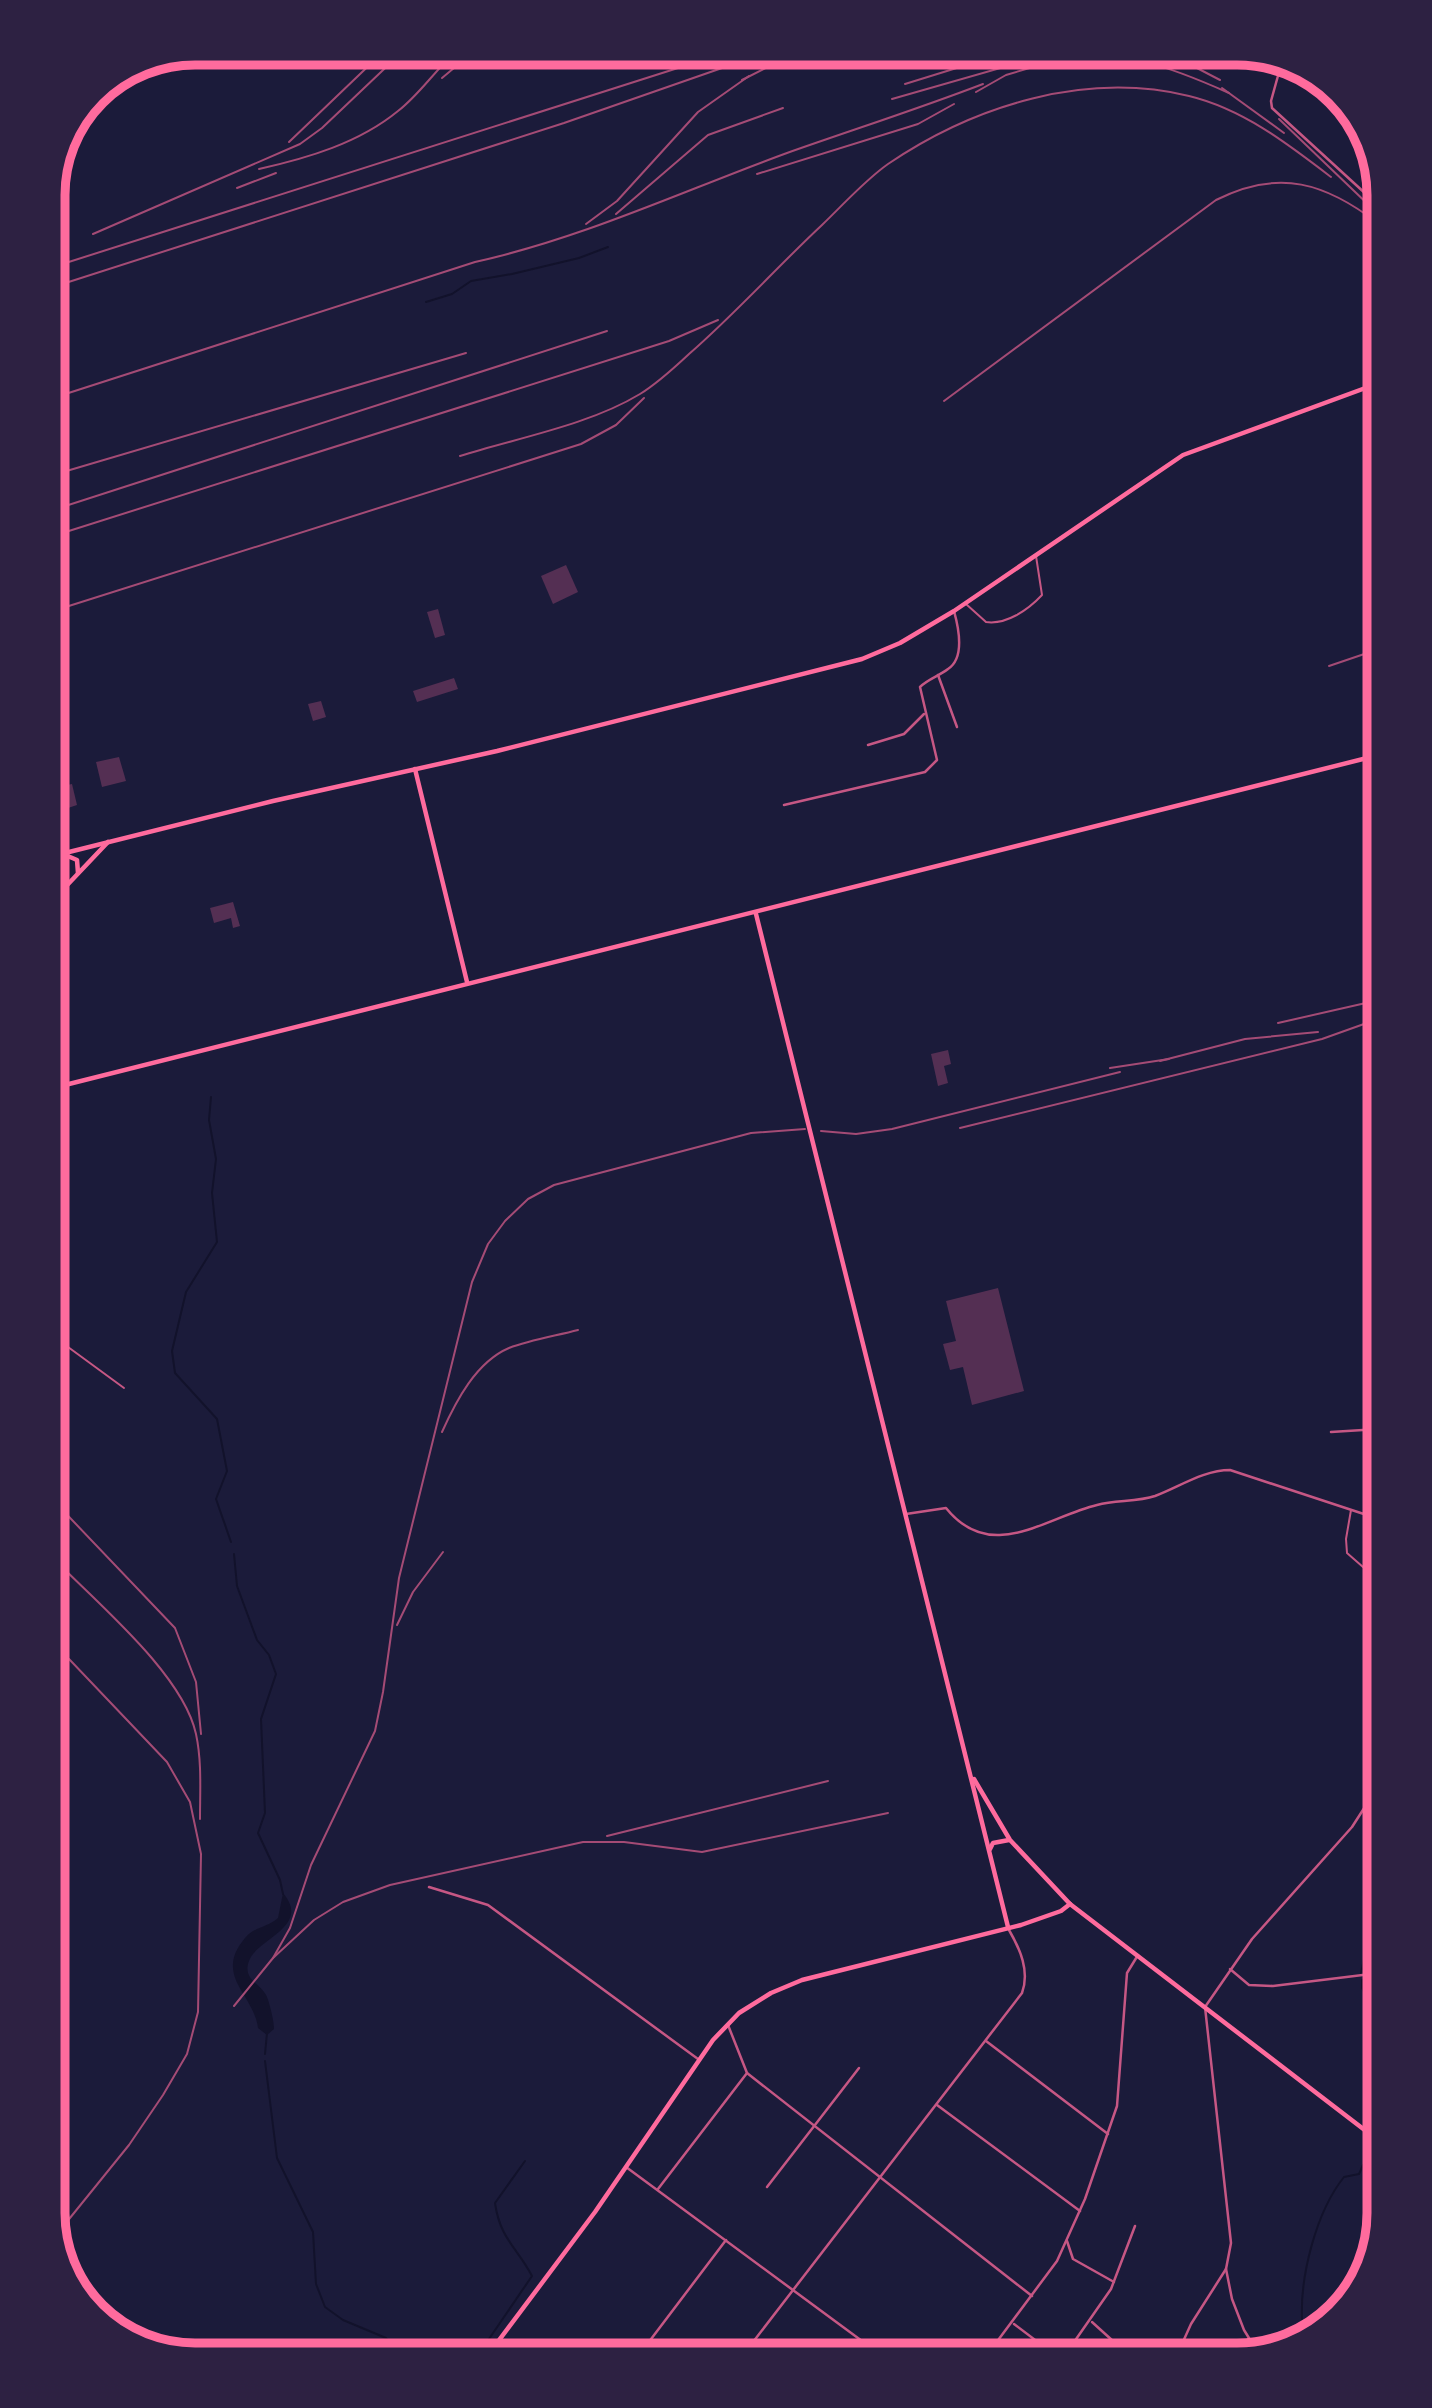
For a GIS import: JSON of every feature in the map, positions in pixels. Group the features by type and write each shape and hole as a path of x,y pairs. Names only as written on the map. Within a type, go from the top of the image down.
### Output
{"main road":[{"path":"65,853 415,768 497,751 843,665 900,643 954,611 1183,455 1367,388"},
{"path":"65,1085 467,982 756,914 1367,758"},
{"path":"415,768 467,982"},
{"path":"65,888 108,841"},
{"path":"65,857 77,860 80,865 77,875"},
{"path":"756,914 1007,1927"},
{"path":"970,1769 1010,1840 1070,1904 1367,2131"},
{"path":"989,1850 993,1843 1010,1840"},
{"path":"497,2343 727,2024 771,1993 802,1980 1007,1927 1062,1911 1070,1904"}],"street":[{"path":"1279,72 1270,101 1272,108 1367,194"},
{"path":"784,805 925,772 937,760 920,687 958,659 958,626 954,611"},
{"path":"938,676 957,727"},
{"path":"868,745 904,734 925,714"},
{"path":"1331,1432 1367,1430"},
{"path":"906,1514 946,1508 956,1520 979,1533 1017,1534 1097,1505 1152,1497 1221,1470 1230,1470 1367,1515"},
{"path":"1183,2343 1226,2269 1231,2243 1205,2007 1230,1969 1280,1905 1352,1827 1367,1804"},
{"path":"429,1887 488,1905 699,2060"},
{"path":"752,2343 1022,1993 1027,1980 1021,1956 1007,1927"},
{"path":"997,2343 1032,2296 1067,2241 1108,2134 1117,2106 1127,1973 1138,1955"},
{"path":"1230,1969 1249,1985 1273,1986 1367,1975"},
{"path":"727,2024 747,2073 1032,2296"},
{"path":"986,2041 1108,2134"},
{"path":"767,2187 859,2068"},
{"path":"657,2190 747,2073"},
{"path":"937,2105 1080,2211"},
{"path":"626,2167 865,2343"},
{"path":"1074,2343 1114,2283 1135,2226"},
{"path":"648,2343 726,2240"},
{"path":"1067,2241 1073,2259 1114,2283"},
{"path":"1226,2269 1232,2299 1251,2342"},
{"path":"1090,2321 1115,2341"},
{"path":"1013,2323 1038,2343"}],"lane":[{"path":"965,604 986,622 1001,622 1017,614 1041,595 1035,555"},
{"path":"65,1345 124,1388"},
{"path":"1351,1510 1346,1539 1347,1553 1367,1570"}],"shaded area":[{"path":"283,1893 290,1905 291,1915 287,1924 254,1953 248,1967 250,1977 267,1997 273,2017 274,2029 267,2035 258,2028 255,2016 234,1974 233,1963 236,1951 249,1934 278,1918"}],"building":[{"path":"566,565 578,592 553,604 541,576"},
{"path":"438,609 445,635 435,638 427,612"},
{"path":"454,678 458,689 417,702 413,691"},
{"path":"321,701 326,717 313,721 308,704"},
{"path":"119,757 126,781 102,787 96,762"},
{"path":"72,784 77,805 65,809 65,785"},
{"path":"233,902 240,926 233,928 231,918 214,923 210,908"},
{"path":"948,1050 951,1064 944,1066 948,1083 938,1086 931,1054"},
{"path":"998,1288 1024,1391 972,1405 963,1367 950,1370 943,1344 956,1341 946,1301"}],"waterway":[{"path":"426,302 452,294 471,281 579,258 608,247"},
{"path":"211,1097 209,1120 216,1159 212,1193 217,1242 186,1292 172,1351 175,1373 217,1419 227,1471 216,1499 231,1542"},
{"path":"234,1554 237,1586 257,1640 269,1655 276,1674 261,1719 265,1813 258,1833 280,1880 283,1894"},
{"path":"1361,1973 1367,1953"},
{"path":"1362,1980 1362,1988 1367,1997"},
{"path":"265,2054 267,2033"},
{"path":"265,2061 277,2158 313,2232 316,2284 325,2307 343,2320 386,2338 390,2343"},
{"path":"486,2343 532,2276 505,2234 495,2203 525,2161"},
{"path":"1305,2323 1302,2320 1304,2284 1318,2226 1334,2191 1344,2177 1359,2174 1367,2161"}],"railway":[{"path":"289,142 369,65"},
{"path":"93,234 300,144 322,128 388,65"},
{"path":"259,169 332,148 367,132 406,104 443,65"},
{"path":"442,78 458,65"},
{"path":"65,263 687,65"},
{"path":"65,283 564,123 731,65"},
{"path":"742,80 771,65"},
{"path":"905,84 966,65"},
{"path":"892,99 1011,65"},
{"path":"976,92 1006,75 1040,65"},
{"path":"1156,65 1229,93"},
{"path":"1191,65 1220,80"},
{"path":"586,224 617,201 698,112 749,76"},
{"path":"65,394 475,262 594,227 787,153 983,84"},
{"path":"460,456 576,422 620,405 647,390 740,306 879,171 922,143 994,110 1032,98 1111,88 1150,89 1189,96 1228,110 1264,129 1331,177"},
{"path":"1222,88 1284,133"},
{"path":"757,174 918,124 954,104"},
{"path":"616,214 708,135 783,108"},
{"path":"1279,119 1367,203"},
{"path":"237,188 276,173"},
{"path":"944,401 1216,200 1261,184 1301,185 1340,198 1367,216"},
{"path":"65,532 669,341 718,320"},
{"path":"65,506 607,331"},
{"path":"65,471 466,353"},
{"path":"65,607 581,444 616,425 644,398"},
{"path":"1329,666 1367,653"},
{"path":"1278,1023 1367,1003"},
{"path":"960,1128 1322,1039 1367,1023"},
{"path":"1160,1061 1245,1039 1318,1032"},
{"path":"1110,1068 1169,1059"},
{"path":"821,1131 856,1134 892,1129 1120,1072"},
{"path":"273,1958 290,1928 311,1865 375,1731 399,1578 472,1282 488,1244 505,1221 528,1199 554,1185 751,1133 805,1129"},
{"path":"442,1432 468,1384 497,1354 525,1343 578,1330"},
{"path":"65,1513 175,1628 196,1682 201,1734"},
{"path":"397,1625 413,1592 443,1552"},
{"path":"65,1570 136,1640 174,1687 188,1711 196,1734 199,1755 200,1819"},
{"path":"66,2223 129,2145 187,2054 198,2012 201,1854 190,1802 167,1762 69,1659"},
{"path":"607,1836 828,1781"},
{"path":"234,2006 273,1958 314,1920 343,1902 390,1885 583,1842 624,1842 702,1852 888,1813"}]}
